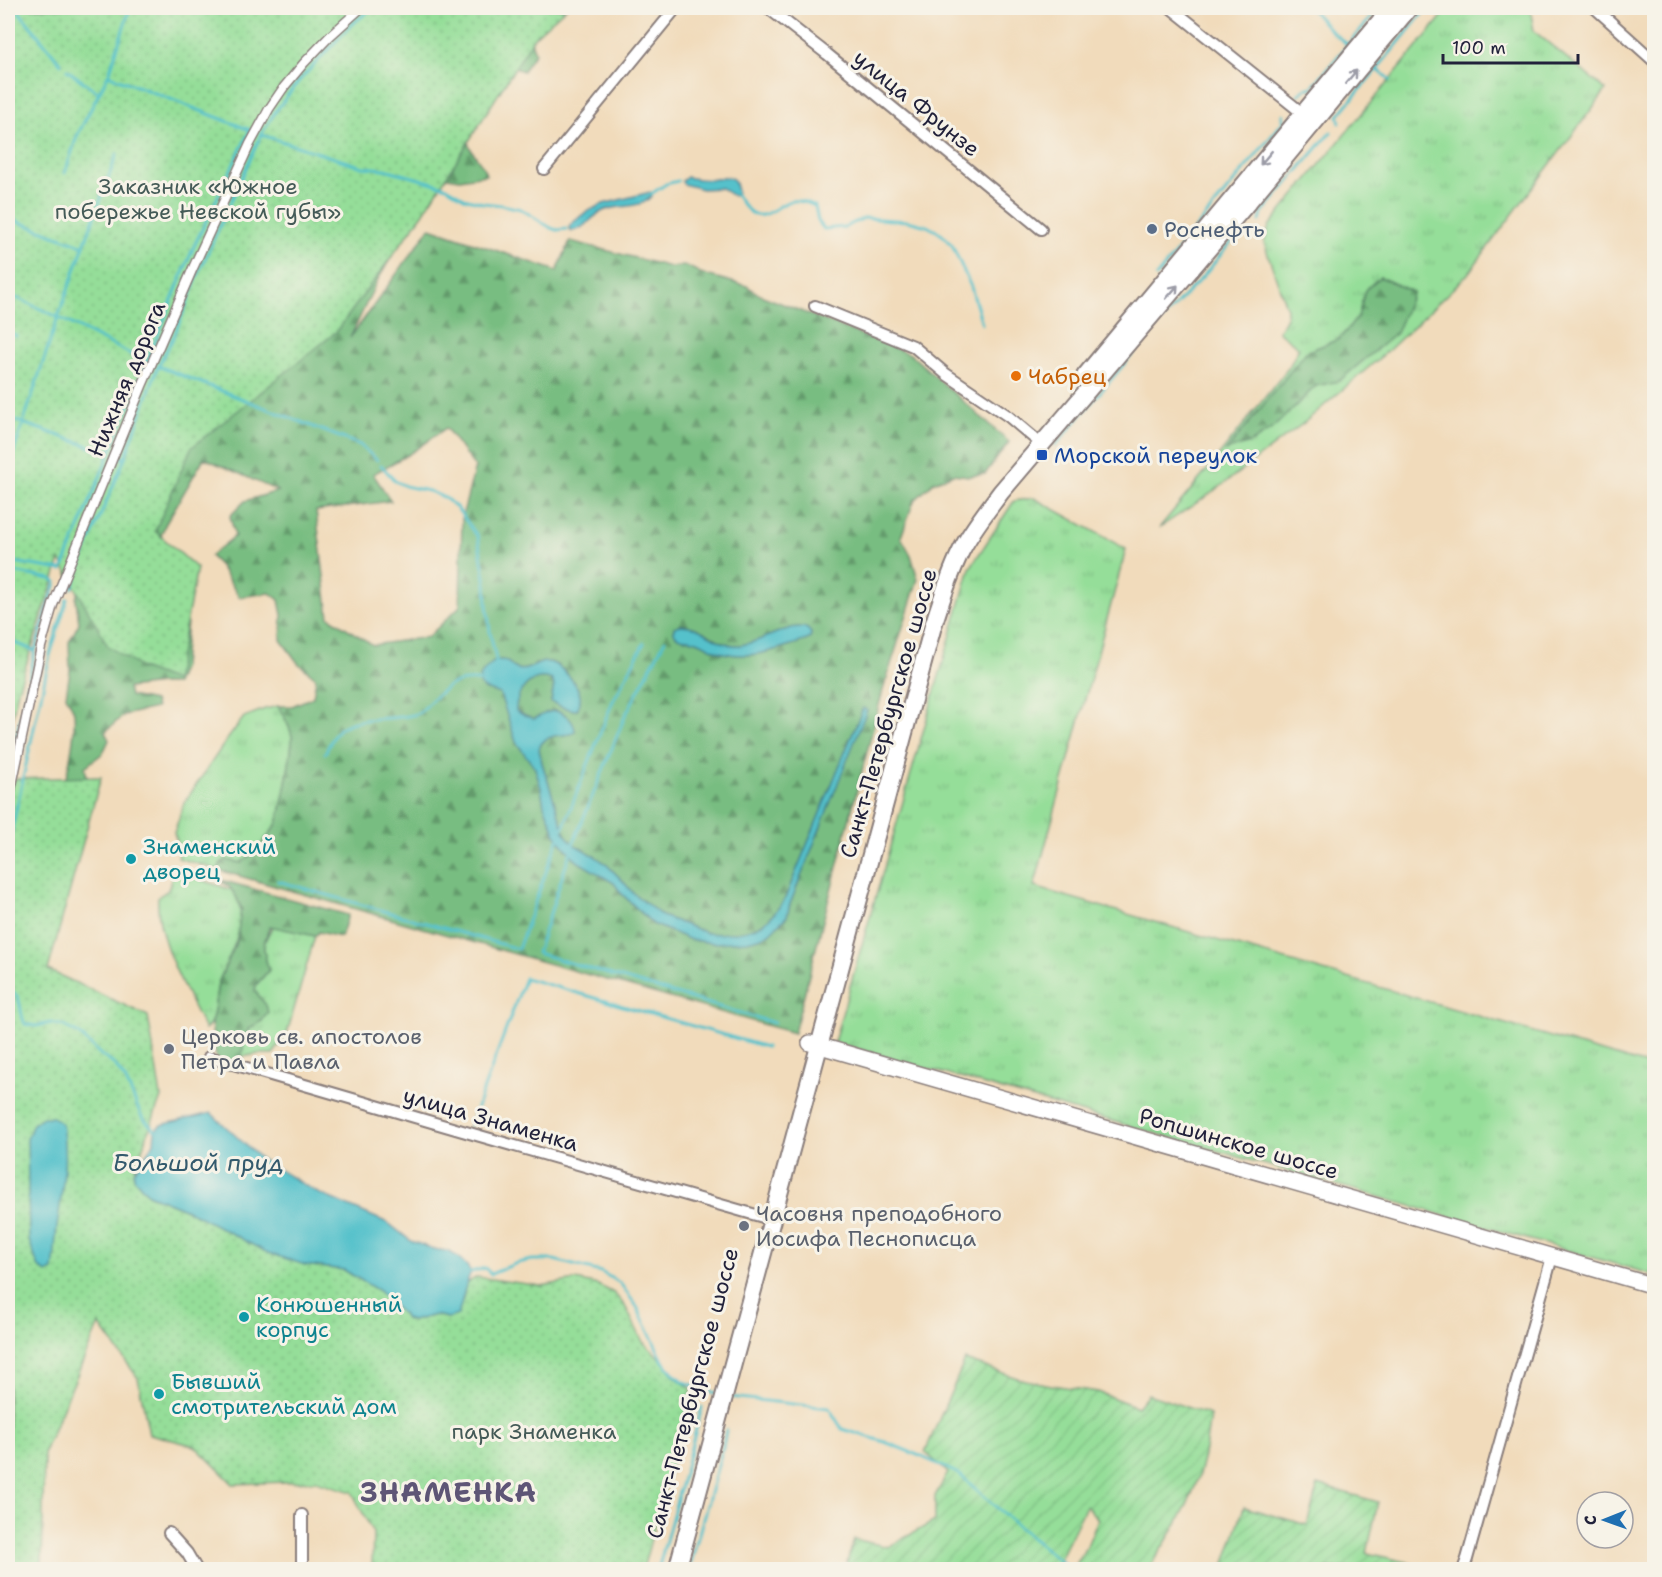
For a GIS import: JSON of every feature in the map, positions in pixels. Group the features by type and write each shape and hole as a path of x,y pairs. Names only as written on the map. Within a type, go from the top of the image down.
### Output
{"main road":[{"name":"Санкт-Петербургское шоссе","path":"676,1569 724,1376 815,1044 933,626 946,584 961,551 972,531 1001,492 1244,208 1391,8"},
{"name":"Санкт-Петербургское шоссе","path":"724,1376 763,1217 815,1044 924,623 953,546 977,508 1034,438 1308,118 1409,8"},
{"name":"Ропшинское шоссе","path":"815,1044 1654,1286"},
{"name":"Санкт-Петербургское шоссе","path":"667,1569 715,1410"}],"street":[{"name":"Нижняя дорога","path":"8,804 41,647 53,605 142,386 193,268 242,161 269,109 304,63 361,8"},
{"path":"544,169 676,8"},
{"name":"улица Фрунзе","path":"768,8 828,54 1041,229"},
{"path":"1171,8 1308,118"},
{"path":"1595,8 1654,61"},
{"path":"814,306 913,346 946,374 1008,416 1034,438"},
{"name":"улица Знаменка","path":"209,1057 763,1217"},
{"path":"1463,1569 1552,1257"},
{"path":"302,1515 302,1569"},
{"path":"169,1533 187,1553 197,1569"}],"green space":[{"name":"Заказник «Южное побережье Невской губы»","path":"8,8 566,8 535,36 423,214 336,332 191,448 155,531 197,568 175,681 141,668 108,646 60,560 18,690 8,738"},
{"path":"377,8 558,8 529,35 535,53 523,71 494,64 467,74 461,104 461,122 467,141 486,175 460,179 409,171 394,178 392,192 410,226 377,281 350,338 430,228 557,271 570,241 670,267 687,266 702,274 747,286 760,295 910,354 1009,442 985,474 969,476 953,474 934,482 914,501 901,537 911,555 918,579 883,690 794,1033 218,870 221,863 226,860 241,863 260,846 276,825 281,809 292,736 278,706 292,706 313,697 316,678 298,663 281,640 282,615 279,600 270,593 239,597 220,566 210,556 235,536 230,516 245,501 278,491 204,458 165,525 159,542 178,556 191,576 183,666 176,684 128,688 130,696 154,701 156,708 124,715 105,732 109,740 103,753 85,767 91,800 85,806 88,816 83,830 42,823 39,834 76,860 62,905 46,914 30,953 25,952 35,884 32,861 21,848 20,826 26,815 43,809 55,801 62,790 68,769 74,721 73,709 66,696 70,671 69,642 79,623 76,599 86,558 122,461 144,416 160,402 174,395 191,393 210,399 219,395 207,383 177,368 170,356 192,299 204,294 228,277 235,287 229,305 222,315 220,338 228,348 239,346 252,318 287,290 295,275 290,264 245,257 227,251 221,240 265,133 283,103 302,81 315,78 325,80 346,66 355,70 370,65 383,45 383,34 366,22 367,15","holes":["446,428 475,467 462,517 460,606 428,637 373,645 329,617 316,511 391,501 373,474 409,454","680,625 696,628 733,645 748,644 794,627 805,628 811,634 807,640 777,649 756,654 735,655 720,652 694,640 680,638 675,634 674,627","496,660 508,662 521,670 550,662 556,664 572,680 580,696 577,710 551,702 554,685 552,680 545,678 538,678 526,685 516,704 516,711 525,716 534,719 554,711 562,713 573,723 575,732 554,735 546,739 539,749 565,834 573,844 606,864 633,893 662,916 707,933 721,934 752,929 770,918 784,901 863,709 866,710 787,916 769,934 759,938 714,943 691,940 653,924 614,883 577,861 558,839 544,805 535,768 516,742 500,694 483,688 480,683 481,675"]},
{"path":"1449,8 1530,8 1534,31 1606,90 1467,275 1390,349 1305,422 1213,492 1159,528 1289,367 1299,348 1278,331 1286,319 1287,309 1264,243 1269,226"},
{"path":"1380,277 1413,292 1396,333 1339,381 1316,386 1273,428 1252,442 1226,451 1306,352 1339,339 1358,317 1365,290"},
{"path":"1034,498 1126,549 1034,887 1654,1067 1654,1275 834,1042 970,568 1014,501"},
{"path":"278,706 290,728 292,742 281,809 276,825 260,846 241,863 226,860 221,863 218,870 178,858 180,848 174,833 184,803 244,717"},
{"name":"парк Знаменка","path":"101,777 48,970 148,1016 161,1097 134,1172 134,1178 148,1194 305,1265 344,1270 379,1291 405,1319 412,1321 435,1315 448,1318 463,1299 465,1284 477,1277 541,1286 576,1280 598,1285 614,1293 625,1306 643,1342 662,1360 675,1377 692,1389 643,1569 372,1569 373,1533 352,1492 316,1481 233,1484 195,1446 149,1434 138,1378 99,1324 44,1452 42,1569 8,1569 8,779"},
{"path":"174,871 232,890 241,913 237,936 217,988 214,1013 205,1030 167,948 158,913 158,897 168,890"},
{"path":"217,879 348,915 341,937 319,932 315,936 270,926 264,948 269,970 256,985 255,991 266,1005 268,1012 262,1021 251,1027 244,1036 242,1057 237,1067 228,1069 217,1063 211,1024 218,983 237,941 241,908 229,886"},
{"path":"273,926 315,936 286,1037 273,1054 242,1057 243,1044 248,1031 262,1021 255,991 256,985 269,970 264,947"},
{"path":"965,1360 1020,1379 1098,1392 1137,1407 1148,1394 1210,1415 1203,1459 1196,1484 1180,1517 1148,1569 1073,1569 1087,1546 1098,1519 1086,1506 1055,1569 845,1569 854,1539 888,1547 935,1521 935,1496 948,1473 925,1452"},
{"path":"1318,1485 1378,1502 1367,1553 1438,1569 1223,1569 1244,1507 1307,1525"}],"water":[{"path":"687,177 729,178 734,180 736,195 733,196 721,188 702,189 683,184 682,181"},
{"path":"650,192 652,195 642,203 603,211 580,229 571,231 569,229 570,225 586,212 603,204"},
{"path":"680,625 696,628 717,640 732,645 748,644 794,627 808,629 811,633 807,640 777,649 756,654 735,655 720,652 698,641 677,636 674,627"},
{"path":"496,660 506,661 514,668 521,670 544,662 555,664 572,680 579,691 580,703 577,710 562,707 551,702 554,685 552,680 538,678 526,685 516,704 516,711 534,719 554,711 562,713 573,723 575,732 546,739 539,749 565,834 573,844 606,864 633,893 662,916 707,933 720,934 752,929 770,918 784,901 863,708 867,710 787,916 769,934 747,941 714,943 691,940 653,924 614,883 577,861 558,839 544,805 535,768 516,742 500,694 483,688 480,683 483,672"},
{"name":"Большой пруд","path":"211,1113 261,1159 318,1193 388,1223 411,1241 457,1256 471,1272 458,1315 448,1318 435,1315 412,1321 405,1319 379,1291 344,1270 305,1265 268,1253 185,1209 148,1194 134,1178 134,1172 154,1143 155,1130 161,1125"},
{"path":"43,1117 53,1117 62,1124 64,1137 64,1176 53,1270 46,1273 38,1266 29,1240 27,1139 33,1124"}],"waterway":[{"path":"16,8 61,64"},
{"path":"109,74 130,8"},
{"path":"72,588 125,458 158,366 174,336 200,270 261,135 298,82 352,24 373,8"},
{"path":"1310,8 1333,33 1347,44"},
{"path":"1298,95 1306,88 1311,88 1379,8"},
{"path":"1390,80 1377,69 1427,8"},
{"path":"8,561 62,570 194,246 250,130 108,75 99,93 67,70"},
{"path":"1340,123 1338,116 1376,70"},
{"path":"65,173 77,136 99,93"},
{"path":"1156,277 1283,122 1283,114"},
{"path":"1260,221 1262,213 1331,132"},
{"path":"262,135 363,167 385,169 447,187 464,198 521,209 551,228 566,229"},
{"path":"8,469 58,317 117,154"},
{"path":"651,194 666,184 678,181"},
{"path":"736,195 748,210 759,215 765,215 791,201 810,204 815,206 818,221 824,229 845,227 864,218 908,221 927,226 940,233 952,245 971,287 982,324"},
{"path":"8,218 84,246"},
{"path":"1056,445 1156,326 1207,272 1242,228"},
{"path":"8,294 146,362"},
{"path":"8,332 16,336"},
{"path":"158,366 360,445 377,460"},
{"path":"8,418 109,453"},
{"path":"119,457 125,458"},
{"path":"381,465 395,481 445,498 457,508 478,537 486,584 490,632 496,660"},
{"path":"8,571 51,579 56,582 29,678"},
{"path":"8,847 50,655 67,599"},
{"path":"8,640 35,651"},
{"path":"573,844 625,716 665,640"},
{"path":"563,828 612,703 644,643"},
{"path":"325,753 337,731 346,725 365,720 416,714 452,684 479,681"},
{"path":"8,773 28,683"},
{"path":"278,881 518,949 558,839"},
{"path":"570,853 537,953 774,1023"},
{"path":"470,1126 525,978 766,1047"},
{"path":"8,990 13,992 19,1000 25,1024 36,1026 51,1023 64,1026 79,1034 115,1065 126,1081 142,1117 155,1130"},
{"path":"471,1272 485,1268 491,1274 517,1263 532,1260 554,1260 601,1272 620,1283 637,1307 663,1361 675,1375 684,1382 718,1394"},
{"path":"730,1397 829,1408 842,1429 885,1442 959,1474 1071,1570"},
{"path":"658,1570 702,1407"},
{"path":"689,1570 726,1430"}],"place":[{"name":"Роснефть","path":"1152,229"},
{"name":"Чабрец","path":"1016,376"},
{"name":"Морской переулок","path":"1042,455"},
{"name":"Знаменский дворец","path":"131,859"},
{"name":"Церковь св. апостолов Петра и Павла","path":"169,1049"},
{"name":"Часовня преподобного Иосифа Песнописца","path":"744,1226"},
{"name":"Конюшенный корпус","path":"244,1317"},
{"name":"Бывший смотрительский дом","path":"159,1394"}],"district":[{"name":"ЗНАМЕНКА","path":"449,1492"}]}
